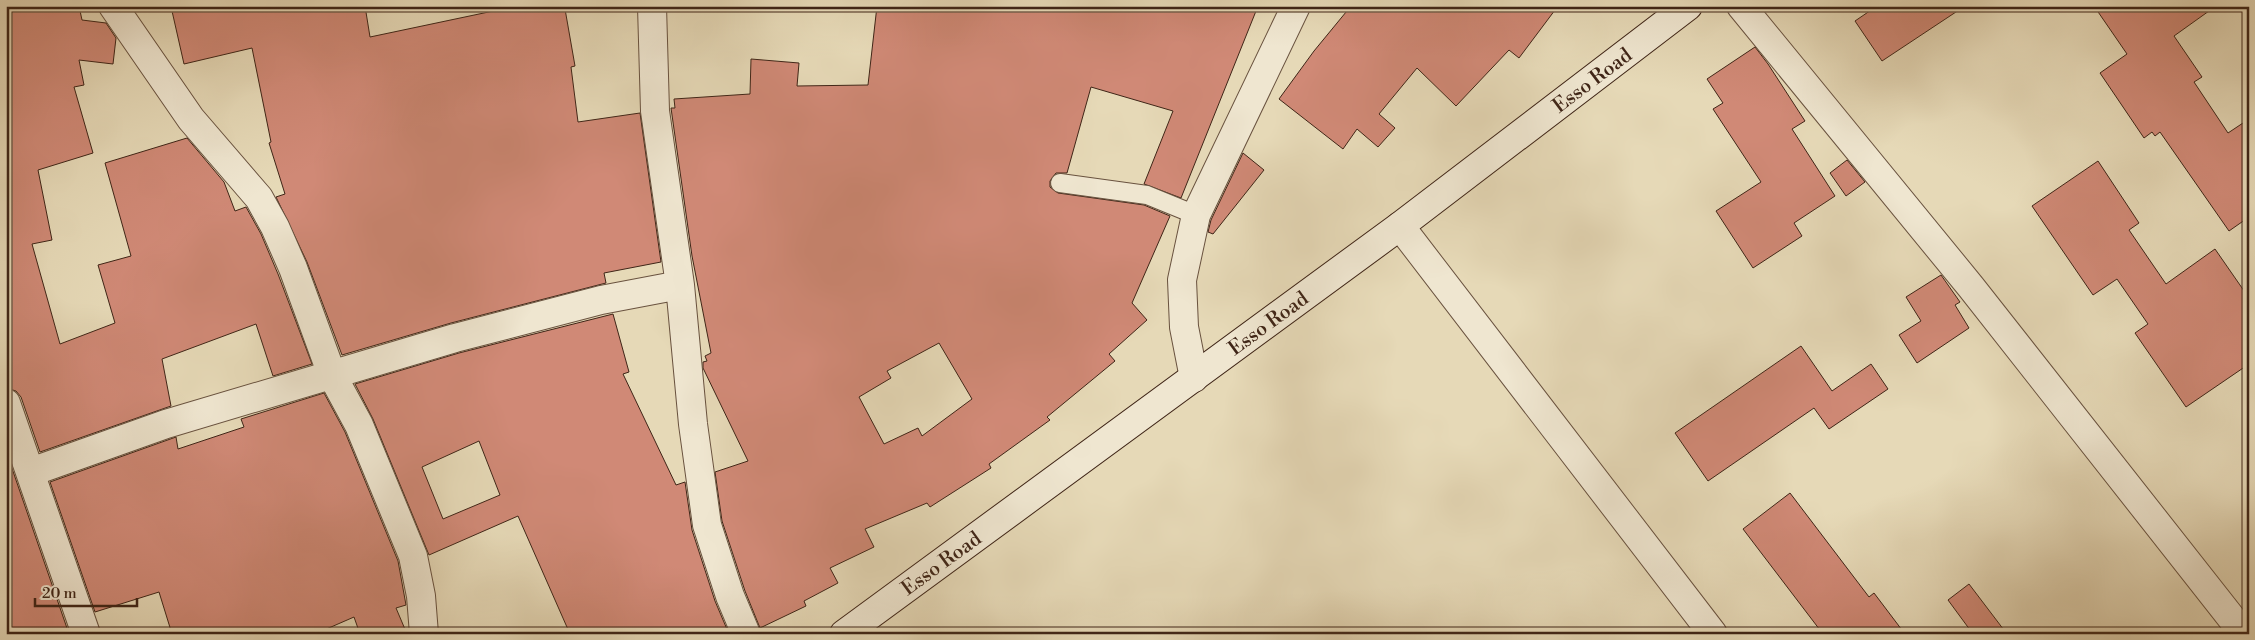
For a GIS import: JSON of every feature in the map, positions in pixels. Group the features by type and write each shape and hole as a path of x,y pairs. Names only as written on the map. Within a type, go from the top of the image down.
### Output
{"street":[{"path":"113,6 191,119 259,198 293,268 332,375 359,425 413,556 421,596 424,634"},
{"path":"652,6 655,111 680,285 692,414 708,525 730,596 746,634"},
{"path":"1194,378 1184,327 1182,280 1196,215 1296,6"},
{"name":"Esso Road","path":"844,634 1400,226 1688,6"},
{"path":"1740,6 1971,287 2244,634"},
{"path":"1400,226 1713,634"},
{"path":"31,472 166,424 510,323 601,300 680,285"},
{"path":"6,403 86,634"}],"lane":[{"path":"1060,183 1147,195 1196,215"}],"building":[{"path":"6,6 79,6 82,20 106,23 116,38 113,64 79,60 84,85 74,87 93,153 38,170 52,240 32,244 60,344 115,323 98,265 131,256 105,163 187,138 224,182 235,211 246,207 261,234 312,364 273,376 256,324 162,359 171,406 40,452 21,397 16,391 6,388"},
{"path":"196,6 365,6 370,37 498,10 565,9 575,66 571,67 578,122 640,113 661,262 604,273 606,283 451,323 342,355 307,262 276,197 285,194 269,143 271,142 252,48 184,64 172,11"},
{"path":"877,6 1258,6 1181,198 1144,184 1173,111 1091,87 1067,173 1056,173 1050,181 1050,187 1058,193 1144,205 1170,216 1132,303 1147,320 1109,354 1115,361 1047,417 1050,420 989,464 991,468 930,507 927,503 865,529 874,547 830,568 838,583 804,601 806,606 760,628 745,591 722,521 715,472 748,461 703,368 703,362 707,361 705,356 711,353 692,256 671,108 675,108 674,99 750,94 751,59 799,63 797,86 868,85","holes":["939,343 972,399 922,436 918,428 884,444 859,397 891,378 887,371"]},
{"path":"1351,6 1558,6 1519,58 1509,50 1456,106 1417,68 1379,114 1395,128 1378,147 1357,129 1343,149 1279,99 1314,51"},
{"path":"1877,6 1965,6 1882,61 1855,21"},
{"path":"2094,6 2216,6 2174,36 2202,77 2194,82 2228,133 2249,119 2249,217 2229,231 2160,132 2155,136 2152,132 2144,138 2100,73 2127,54"},
{"path":"1755,47 1805,121 1792,129 1835,196 1794,223 1802,236 1753,268 1716,211 1761,182 1713,109 1723,103 1707,79"},
{"path":"1243,153 1264,170 1213,234 1208,232 1211,220"},
{"path":"1847,160 1865,182 1846,196 1830,173"},
{"path":"2098,161 2139,223 2129,230 2166,284 2215,249 2249,298 2249,364 2186,407 2135,333 2148,324 2117,279 2093,295 2032,206"},
{"path":"1941,275 1960,302 1955,305 1969,328 1917,363 1899,335 1921,321 1906,297"},
{"path":"613,314 629,372 623,374 676,485 685,482 692,530 715,601 729,634 570,634 518,516 429,555 373,419 355,384 459,353","holes":["479,441 500,495 443,519 422,467"]},
{"path":"1801,346 1832,391 1871,364 1888,389 1829,429 1814,408 1708,481 1675,433"},
{"path":"324,393 345,432 398,561 406,605 396,608 407,634 360,634 354,617 315,634 172,634 159,592 95,612 50,482 176,437 178,449 244,427 241,419"},
{"path":"6,451 69,634 6,634"},
{"path":"1790,493 1869,597 1874,593 1905,634 1823,634 1743,529"},
{"path":"1969,584 2007,634 1973,634 1948,600"}]}
